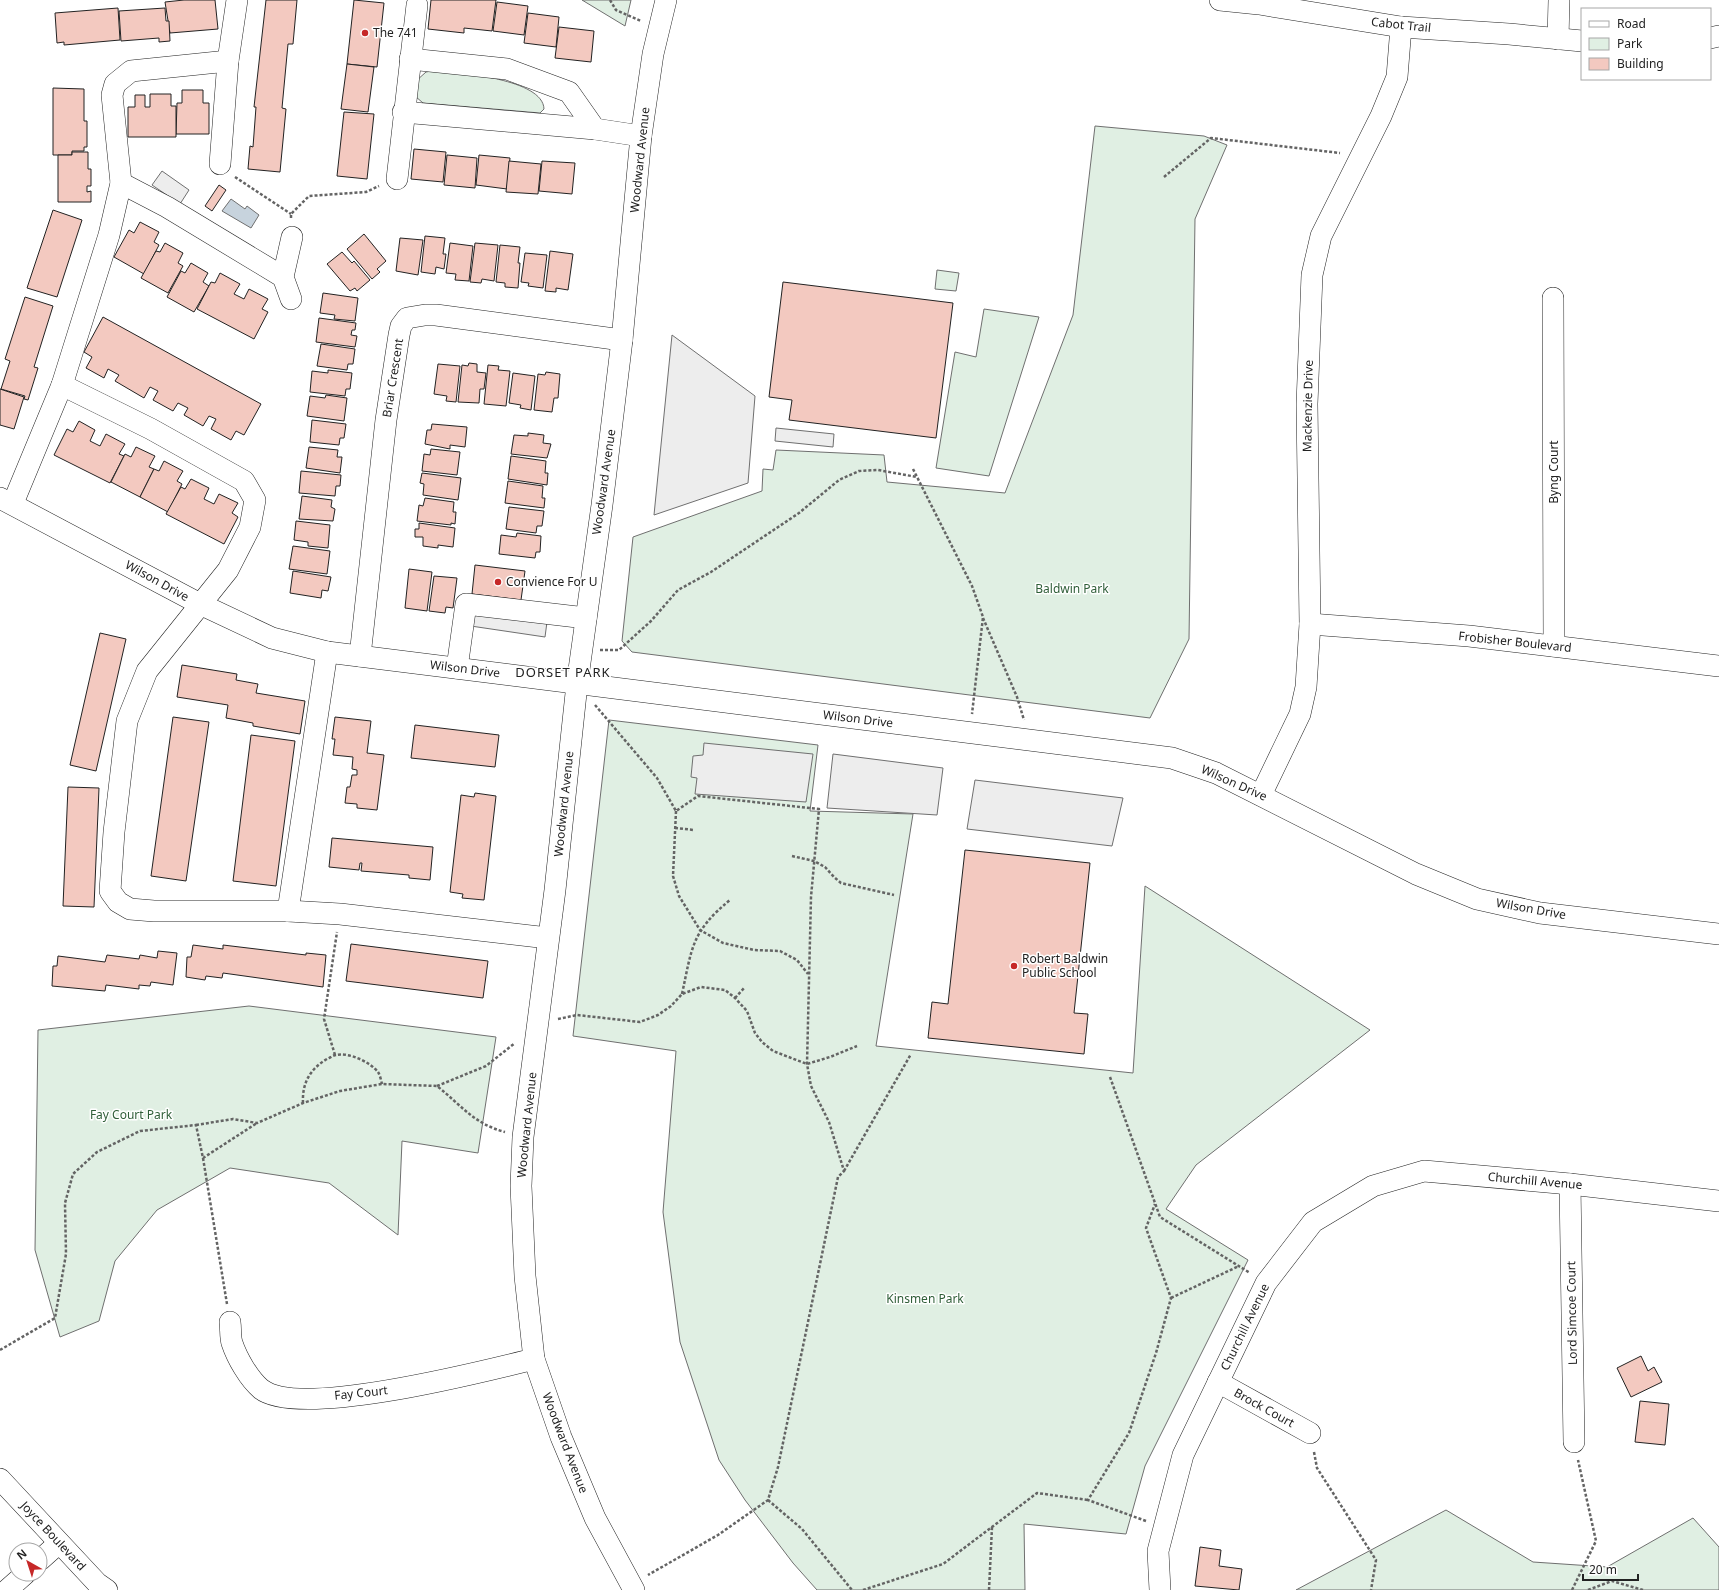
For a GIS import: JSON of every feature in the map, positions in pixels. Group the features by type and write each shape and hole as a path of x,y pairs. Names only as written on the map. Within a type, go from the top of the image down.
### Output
{"street":[{"path":"220,164 228,61 237,0"},
{"name":"Woodward Avenue","path":"629,1589 594,1518 561,1437 534,1359 525,1276 521,1186 523,1137 539,1023 577,684 622,340 641,136 658,29 666,0"},
{"name":"Cabot Trail","path":"1220,0 1259,2 1401,27 1509,34 1558,40 1581,41"},
{"path":"1558,40 1559,0"},
{"path":"397,179 403,112 417,5"},
{"name":"Mackenzie Drive","path":"1262,795 1300,714 1306,687 1310,624 1307,404 1312,276 1322,236 1381,116 1397,77 1401,27"},
{"path":"410,59 507,69 569,92 595,129"},
{"path":"6,501 62,385 109,235 121,183 112,95 114,84 131,71 228,61"},
{"path":"403,112 595,129 641,136"},
{"path":"121,183 167,207 283,277 292,298"},
{"path":"283,277 292,237"},
{"name":"Byng Court","path":"1553,298 1554,646"},
{"name":"Briar Crescent","path":"360,656 386,420 401,326 407,318 416,315 436,315 622,340"},
{"path":"62,385 151,429 244,481 255,500 250,527 228,570 147,671 128,721 114,832 110,891 118,902 130,909 154,911 288,911 340,914 548,938"},
{"name":"Wilson Drive","path":"6,501 200,604 272,638 327,652 1172,758 1216,773 1416,874 1477,899 1540,913 1719,934"},
{"path":"457,668 466,604 586,618"},
{"name":"Frobisher Boulevard","path":"1310,624 1470,636 1719,666"},
{"path":"288,911 327,652"},
{"name":"Churchill Avenue","path":"1160,1590 1158,1551 1183,1455 1266,1283 1313,1222 1373,1186 1424,1171 1570,1184 1719,1201"},
{"name":"Lord Simcoe Court","path":"1570,1184 1574,1442"},
{"name":"Fay Court","path":"230,1322 232,1343 244,1368 262,1389 289,1399 351,1396 401,1389 534,1359"},
{"name":"Brock Court","path":"1218,1382 1310,1433"},
{"name":"Joyce Boulevard","path":"0,1479 97,1583 108,1590"},
{"path":"48,1553 59,1543"},
{"path":"7,1590 16,1582"}],"path":[{"path":"610,0 616,10 658,29"},
{"path":"1164,177 1211,138 1361,156"},
{"path":"220,164 239,181 291,214"},
{"path":"292,237 291,214 309,196 366,192 397,179"},
{"path":"913,469 972,586 983,617 1017,697 1030,741"},
{"path":"582,650 619,650 651,622 678,590 717,568 800,513 839,480 859,471 878,470 917,478"},
{"path":"970,732 983,617"},
{"path":"577,684 657,778 676,811 673,876 684,906 700,930 723,943 754,950 780,951 796,960 809,975"},
{"path":"676,811 698,796 819,809 811,897 807,1064 811,1086 829,1122 844,1171"},
{"path":"675,828 694,830"},
{"path":"792,856 814,862 825,867 841,883 894,895"},
{"path":"682,994 692,945 700,930 711,915 730,900"},
{"path":"335,1055 324,1019 340,914"},
{"path":"203,1158 257,1123 303,1103 340,1092 382,1084 437,1086 486,1066 539,1023 577,1015 640,1022 658,1015 671,1006 682,994 701,987 725,990 747,1011 755,1033 762,1042 773,1051 807,1064 830,1057 857,1046"},
{"path":"735,998 745,988"},
{"path":"629,1589 718,1535 768,1500 778,1467 838,1177 844,1171 911,1054"},
{"path":"303,1103 303,1093 306,1080 317,1065 335,1055 350,1056 368,1063 378,1073 382,1084"},
{"path":"1110,1077 1160,1217 1266,1283"},
{"path":"437,1086 485,1126 523,1137"},
{"path":"0,1350 55,1318 66,1254 65,1203 73,1174 97,1152 140,1131 196,1125 233,1119 257,1123"},
{"path":"196,1125 224,1278 230,1322"},
{"path":"1088,1500 1129,1433 1156,1353 1172,1298 1146,1228 1155,1204"},
{"path":"1172,1298 1238,1266"},
{"path":"1310,1433 1317,1468 1376,1560 1371,1590"},
{"path":"1572,1590 1596,1541 1574,1442"},
{"path":"863,1590 943,1564 1036,1493 1088,1500 1164,1528"},
{"path":"768,1500 802,1529 852,1590"},
{"path":"989,1590 992,1527"},
{"path":"1588,1590 1612,1581 1643,1590"}],"green space":[{"path":"582,0 631,0 625,26"},
{"path":"437,70 499,79 516,84 530,91 540,99 544,109 540,113 423,103 415,96 416,81 426,72"},
{"name":"Baldwin Park","path":"1095,126 1204,136 1227,145 1195,219 1189,639 1150,718 632,652 622,641 633,537 762,491 763,469 773,470 776,450 884,455 887,482 1005,493 1073,315"},
{"path":"937,270 959,273 956,291 935,289"},
{"path":"984,309 1039,317 989,476 936,468 955,352 976,357"},
{"name":"Kinsmen Park","path":"609,720 818,745 810,811 913,814 876,1046 1133,1073 1145,886 1370,1030 1196,1165 1166,1209 1248,1260 1145,1466 1126,1534 1024,1524 1025,1590 817,1590 793,1563 745,1500 719,1460 680,1342 663,1212 676,1051 573,1036"},
{"name":"Fay Court Park","path":"249,1006 496,1037 478,1153 402,1141 398,1235 329,1183 230,1168 157,1210 115,1261 99,1321 60,1337 35,1250 38,1030"},
{"path":"1446,1510 1533,1562 1607,1567 1693,1518 1719,1547 1719,1590 1296,1590"}],"shaded area":[{"path":"162,171 189,190 180,204 152,185"},
{"path":"231,199 245,209 247,206 259,215 251,228 222,211"},
{"path":"672,335 755,396 748,483 654,515"},
{"path":"776,428 834,434 833,447 775,441"},
{"path":"468,595 549,607 545,637 464,625"},
{"path":"704,743 813,754 806,802 695,794 697,778 691,777 693,756 703,755"},
{"path":"833,754 943,768 937,815 827,808"},
{"path":"975,780 1123,798 1112,846 967,829"}],"building":[{"path":"184,0 215,0 218,29 170,33 165,2"},
{"path":"266,0 297,0 293,44 288,44 282,108 286,109 280,172 248,169 250,146 253,147 256,107 254,107"},
{"name":"The 741","path":"354,0 384,3 377,67 347,64"},
{"name":"The 741","path":"431,0 496,0 492,31 464,28 464,33 428,29"},
{"path":"497,2 528,6 524,35 493,31"},
{"path":"118,8 120,40 64,45 64,42 57,43 55,13"},
{"path":"165,8 166,21 169,21 170,41 159,42 159,38 121,41 119,11"},
{"path":"528,13 559,17 556,47 524,43"},
{"path":"559,27 594,31 591,62 555,58"},
{"name":"The 741","path":"347,64 374,67 368,112 341,109"},
{"path":"53,88 84,89 84,121 87,121 87,147 84,147 84,151 72,151 72,155 53,155"},
{"path":"182,90 203,90 203,103 209,103 209,134 176,134 177,103 182,103"},
{"path":"150,94 171,94 171,106 176,106 176,137 128,137 128,107 135,107 135,95 145,95 145,107 150,107"},
{"path":"344,112 374,114 367,179 337,176"},
{"path":"414,149 446,152 443,182 411,179"},
{"path":"72,152 88,152 88,169 91,169 91,186 87,186 87,192 91,191 91,202 58,202 58,155 72,155"},
{"path":"447,155 477,158 475,188 444,185"},
{"path":"479,155 510,158 507,189 476,185"},
{"path":"509,161 541,164 538,194 506,192"},
{"path":"542,161 575,163 572,194 539,191"},
{"path":"219,185 226,190 212,211 205,206"},
{"path":"53,210 82,220 57,297 27,288"},
{"path":"140,222 159,232 154,242 159,245 144,274 114,257 129,230 134,233"},
{"path":"364,234 386,261 377,269 380,272 372,279 347,249"},
{"path":"425,236 445,238 443,254 446,254 444,269 436,267 435,274 421,272"},
{"path":"400,238 423,240 418,275 396,271"},
{"path":"165,243 183,253 178,263 183,266 168,293 141,278 156,251 160,252"},
{"path":"450,243 473,246 469,281 455,280 456,274 446,273"},
{"path":"475,243 498,245 494,281 482,279 481,283 470,282"},
{"path":"500,245 520,247 518,263 520,263 518,288 505,287 505,283 496,282"},
{"path":"550,251 573,254 568,290 556,288 556,292 545,291"},
{"path":"342,252 352,263 354,261 370,280 357,291 355,288 350,291 327,264"},
{"path":"525,253 547,255 543,288 528,286 529,283 521,282"},
{"path":"191,263 208,273 203,282 209,286 194,312 167,297 181,271 185,273"},
{"path":"220,273 240,284 234,294 244,299 249,289 268,299 262,309 268,312 254,339 197,309 211,282 215,283"},
{"path":"783,282 953,303 936,438 789,420 792,400 769,397"},
{"path":"323,293 358,298 355,321 334,319 335,315 320,313"},
{"path":"25,297 53,306 34,367 38,368 28,400 24,399 25,396 1,389 10,361 5,359"},
{"path":"103,317 261,404 244,435 236,431 231,440 211,429 216,419 209,416 203,426 184,415 188,408 178,403 173,411 153,400 158,391 150,387 144,398 115,381 119,375 108,369 104,378 86,368 92,357 84,352"},
{"path":"319,318 356,323 355,330 352,330 351,335 357,336 355,347 316,342"},
{"path":"321,344 355,349 353,364 348,364 347,370 317,366"},
{"path":"469,363 477,364 477,372 486,373 484,389 480,389 479,403 458,402 462,365 468,366"},
{"path":"438,364 460,366 456,402 446,401 447,396 434,394"},
{"path":"488,365 499,366 498,370 510,371 506,406 484,404"},
{"path":"328,370 352,373 350,389 346,389 345,396 310,392 312,371 328,373"},
{"path":"546,372 560,374 558,398 554,398 552,412 534,410 538,374 545,375"},
{"path":"513,373 535,376 531,410 520,408 521,405 509,403"},
{"path":"0,389 24,397 14,429 0,425"},
{"path":"326,395 347,398 344,421 307,416 310,396 325,398"},
{"path":"312,420 346,424 344,438 340,438 339,445 310,442"},
{"path":"79,421 95,430 90,441 100,446 106,434 125,444 119,454 124,456 110,483 54,455 67,429 73,432"},
{"path":"432,424 467,427 465,447 450,445 450,449 425,444 427,430 431,430"},
{"path":"528,433 544,435 543,443 551,444 547,458 511,454 514,435 528,436"},
{"path":"136,447 155,456 149,467 154,469 140,497 111,482 125,454 131,457"},
{"path":"309,447 338,450 337,457 342,457 340,473 306,468"},
{"path":"431,449 460,452 457,475 422,471 424,454 430,455"},
{"path":"511,456 546,461 545,473 548,473 547,485 508,479"},
{"path":"164,461 183,471 177,481 182,484 168,512 140,497 154,469 159,471"},
{"path":"301,471 341,475 340,486 336,486 335,496 299,493"},
{"path":"422,473 461,478 458,500 423,495 424,484 420,483"},
{"path":"191,479 209,488 204,499 214,504 219,494 238,503 232,513 238,517 224,544 166,514 181,487 185,489"},
{"path":"508,481 543,486 542,498 545,498 544,508 505,503"},
{"path":"302,496 332,500 331,507 335,509 333,521 299,519"},
{"path":"425,498 454,502 453,512 456,512 455,524 451,523 451,525 417,521 419,505 423,506"},
{"path":"509,507 544,511 542,526 537,526 536,533 506,529"},
{"path":"296,521 330,525 328,548 308,546 308,542 294,540"},
{"path":"419,523 455,528 453,547 438,545 438,548 423,546 423,537 415,537 415,529 419,529"},
{"path":"517,533 541,536 540,552 536,552 535,558 499,554 501,535 516,537"},
{"path":"293,546 330,551 327,574 289,569"},
{"name":"Convience For U","path":"475,565 525,571 521,600 472,594"},
{"path":"409,569 432,572 427,611 405,608"},
{"path":"293,571 331,577 328,591 322,590 321,598 290,593"},
{"path":"434,576 457,578 453,608 446,607 445,613 429,611"},
{"path":"100,633 126,639 96,771 70,765"},
{"path":"182,665 237,674 236,680 258,684 256,693 305,701 300,734 253,726 253,723 226,718 228,705 177,697"},
{"path":"173,717 209,722 186,881 151,876"},
{"path":"335,717 371,721 367,753 384,755 377,810 357,808 357,804 345,803 347,787 350,787 352,775 357,775 357,770 352,769 353,757 333,755 335,739 332,739"},
{"path":"415,725 499,735 495,767 411,758"},
{"path":"251,735 295,741 276,886 233,881"},
{"path":"68,787 99,788 94,907 63,906"},
{"path":"475,793 496,796 484,900 462,898 463,894 450,892 461,795 474,797"},
{"path":"332,838 433,847 430,880 409,878 409,875 361,871 362,863 360,863 359,870 329,867"},
{"path":"965,850 1090,863 1074,1013 1088,1014 1084,1054 928,1038 932,1002 948,1004"},
{"path":"351,944 488,961 483,998 346,981"},
{"path":"193,945 223,949 223,945 306,955 306,953 326,955 323,987 223,973 222,978 206,976 205,980 186,977 187,957 191,957"},
{"path":"158,951 177,953 173,985 151,982 150,986 139,985 139,989 106,985 105,991 52,986 53,966 57,966 58,956 105,962 107,955 139,959 140,955 157,958"},
{"path":"1641,1356 1648,1371 1654,1367 1662,1382 1631,1397 1617,1368"},
{"path":"1640,1401 1669,1404 1665,1445 1635,1442"},
{"path":"1200,1547 1221,1550 1219,1566 1242,1569 1239,1590 1195,1586"}],"place":[{"name":"The 741","path":"365,33"},
{"name":"Convience For U","path":"498,582"},
{"name":"Robert Baldwin Public School","path":"1014,966"}],"district":[{"name":"DORSET PARK","path":"563,672"}]}
